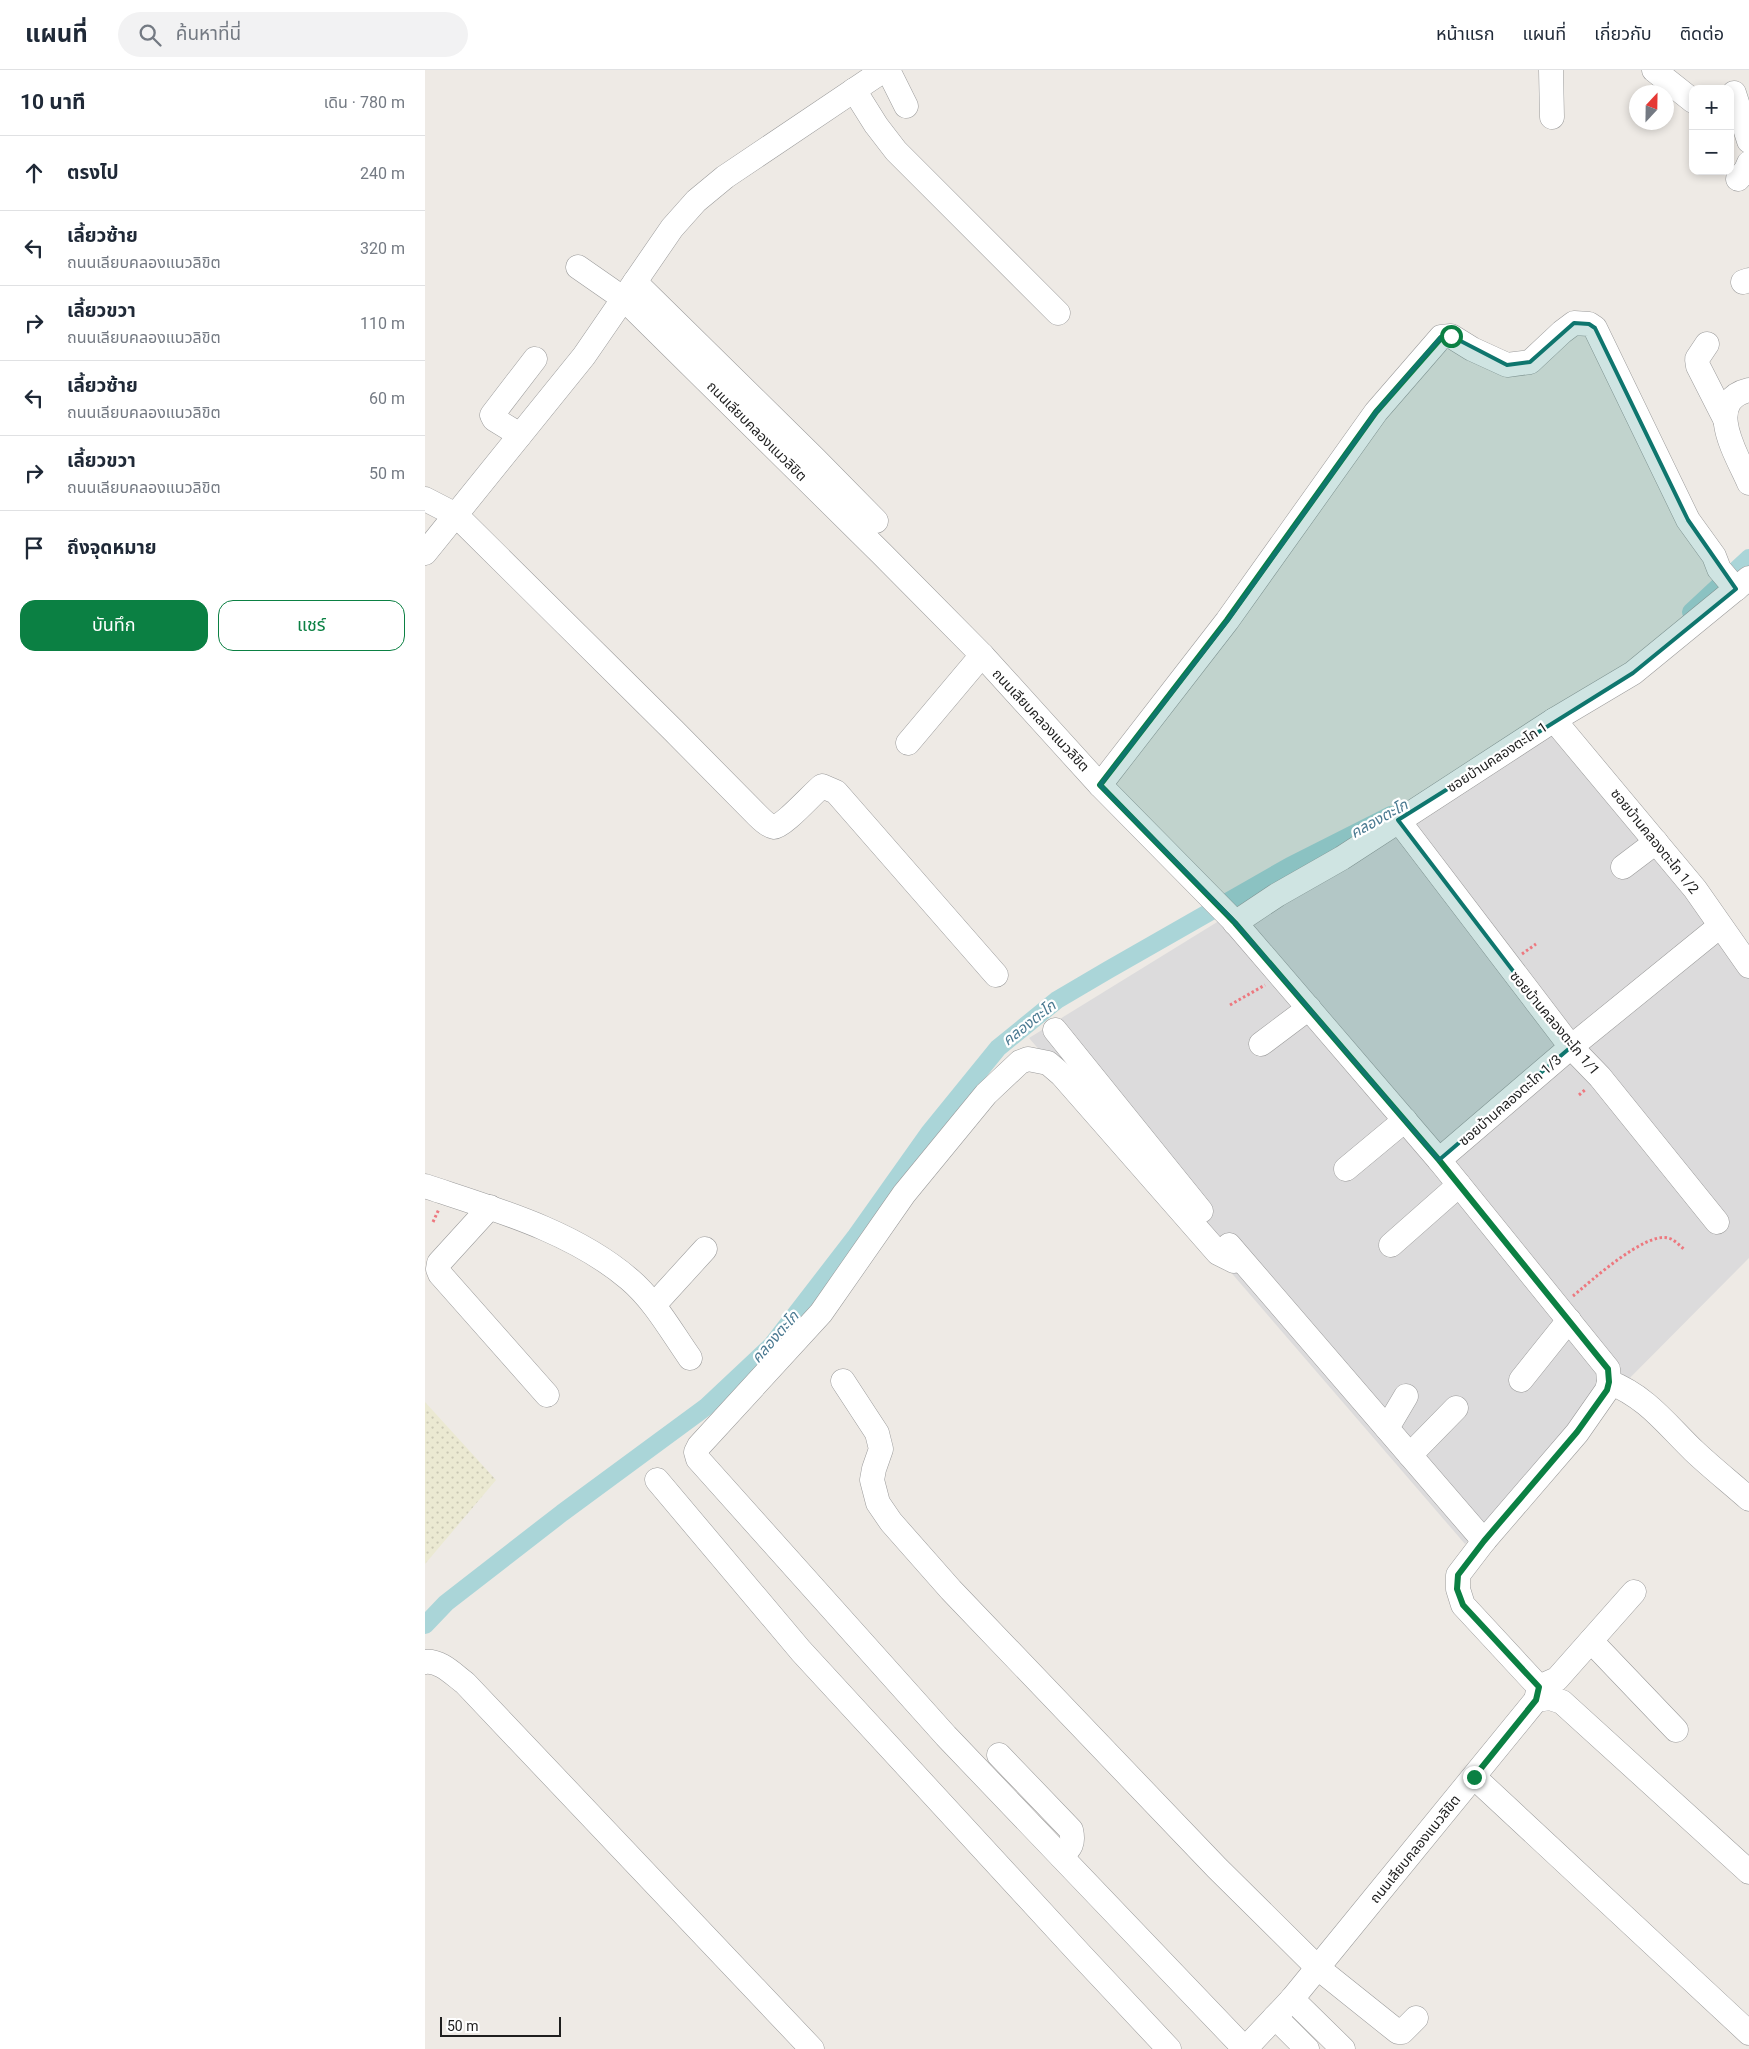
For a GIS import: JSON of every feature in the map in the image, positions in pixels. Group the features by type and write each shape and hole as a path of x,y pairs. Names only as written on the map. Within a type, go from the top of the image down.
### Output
{"street":[{"path":"425,552 584,356 672,228 696,201 725,177 884,70"},
{"path":"888,70 906,106"},
{"path":"1551,70 1552,117"},
{"path":"1654,70 1689,98"},
{"path":"855,90 876,125 896,151 1058,313"},
{"path":"1738,91 1749,141"},
{"name":"ถนนเลียบคลองแนวลิขิต","path":"577,268 629,291 808,466 1100,785 1234,921 1439,1160 1608,1369 1609,1382"},
{"path":"1100,785 1227,620 1376,412 1441,338 1451,336 1472,349 1507,366 1530,362 1562,332 1574,324 1589,324 1595,328 1688,520 1734,580"},
{"path":"1707,344 1697,359 1698,366 1725,419 1728,437 1749,483"},
{"path":"520,435 493,418 492,415 535,359"},
{"path":"1725,419 1728,406 1738,393 1749,390"},
{"path":"808,466 876,521"},
{"path":"425,499 456,515 771,827 777,827 791,816 809,796 822,786 836,792 996,975"},
{"name":"ซอยบ้านคลองตะโก 1","path":"1234,921 1342,858 1554,720 1633,673 1734,580"},
{"path":"908,743 982,656"},
{"name":"ซอยบ้านคลองตะโก 1/2","path":"1554,720 1695,889 1749,966"},
{"name":"ซอยบ้านคลองตะโก 1/1","path":"1398,820 1571,1047 1600,1077 1717,1222"},
{"path":"1623,867 1656,842"},
{"name":"ซอยบ้านคลองตะโก 1/3","path":"1439,1160 1571,1047 1720,926"},
{"path":"1261,1044 1309,1008"},
{"path":"1055,1030 1239,1258 1484,1541"},
{"path":"1239,1258 1234,1261 1218,1253 1062,1075 1047,1063 1028,1059 1019,1062 986,1094 904,1194 821,1313 695,1452 698,1459 946,1736 1245,2049"},
{"path":"1346,1169 1405,1120"},
{"path":"1391,1245 1459,1185"},
{"path":"425,1186 490,1208 574,1242 595,1254 630,1280 653,1305 690,1358"},
{"path":"490,1208 439,1264 439,1274 547,1395"},
{"path":"653,1305 705,1250"},
{"path":"1521,1380 1564,1314"},
{"path":"843,1381 877,1433 881,1448 871,1480 878,1503 891,1522 951,1590 1217,1868 1317,1968 1398,2032 1402,2032 1416,2018"},
{"path":"1749,1499 1695,1452 1640,1398 1628,1390 1609,1382 1607,1390 1577,1432 1484,1541 1458,1575 1457,1589 1463,1605 1538,1693 1562,1702 1749,1872"},
{"path":"1387,1428 1406,1396"},
{"path":"1410,1455 1456,1408"},
{"path":"657,1480 801,1651 1169,2049"},
{"path":"1538,1693 1557,1680 1634,1592"},
{"path":"1591,1641 1676,1730"},
{"path":"425,1662 431,1661 446,1668 465,1683 812,2049"},
{"name":"ถนนเลียบคลองแนวลิขิต","path":"1245,2049 1292,1999 1474,1777 1538,1693"},
{"path":"999,1755 1071,1830 1072,1844 1061,1856"},
{"path":"1474,1777 1749,2033"},
{"path":"1292,1999 1343,2049"},
{"path":"1275,2017 1307,2049"}],"path":[{"path":"1229,1005 1281,977"},
{"path":"1564,1314 1633,1249 1659,1238 1669,1238 1684,1249"}],"highlighted area":[{"path":"1574,323 1589,324 1595,328 1688,520 1736,589 1633,673 1398,820 1571,1047 1439,1160 1232,919 1100,785 1227,621 1376,412 1441,337 1451,336 1507,365 1530,362"}],"shaded area":[{"path":"1560,711 1749,948 1749,1258 1465,1544 1029,1038"},
{"path":"425,1402 496,1480 425,1564"}],"waterway":[{"name":"คลองตะโก","path":"1691,612 1749,558"},
{"name":"คลองตะโก","path":"425,1625 446,1603 562,1513 706,1407 772,1345 856,1236 929,1133 998,1048 1057,1000 1290,866 1391,815"}],"route":[{"path":"1451,336 1441,338 1376,412 1227,620 1100,785 1235,923 1439,1160 1608,1369 1609,1382 1607,1390 1577,1432 1484,1541 1458,1575 1457,1589 1463,1605 1539,1687 1536,1700 1474,1777"}]}
